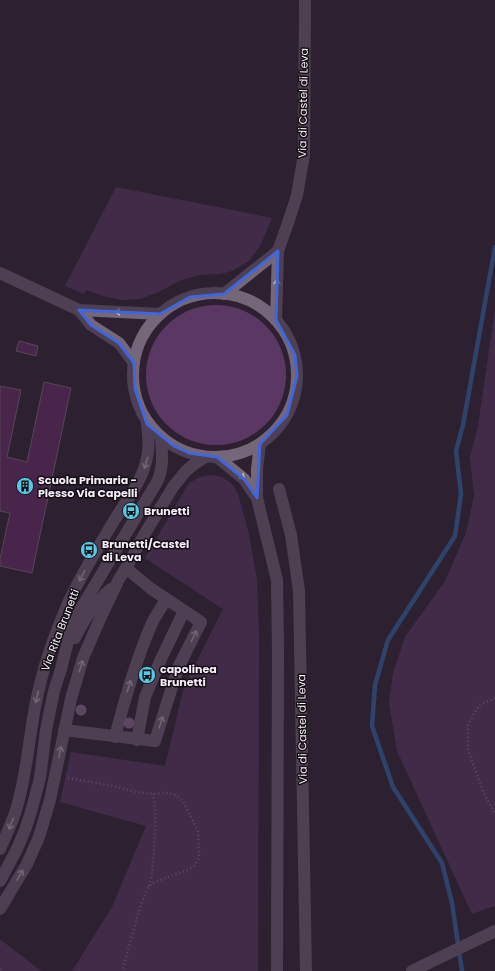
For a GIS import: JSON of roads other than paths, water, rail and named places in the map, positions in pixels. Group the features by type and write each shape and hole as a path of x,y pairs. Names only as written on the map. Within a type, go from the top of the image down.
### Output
{"street":[{"name":"Via di Castel di Leva","path":"276,320 278,251 298,195 304,155 305,0"},
{"path":"224,294 278,251"},
{"path":"0,273 78,310 160,314"},
{"path":"207,293 224,294 243,298 261,307 276,320 287,336 295,355 297,376 294,396 287,415 275,431 260,444 244,452 211,457 189,453 179,449 161,437 147,424 134,389 134,363 142,338 160,314 174,304 190,297 207,293"},
{"path":"78,310 91,325 118,343 134,363"},
{"name":"Via Rita Brunetti","path":"0,849 17,807 26,768 36,701 50,649 80,579 136,487 145,466 149,449 147,424"},
{"name":"Via Rita Brunetti","path":"0,880 17,849 31,812 40,778 51,704 69,637 77,615 161,474 161,437"},
{"path":"260,444 257,469 257,498 277,580 276,971"},
{"path":"211,457 244,479 257,498"},
{"name":"Via Rita Brunetti","path":"0,909 27,864 39,837 50,800 71,699 83,658 98,621 115,586 173,487 185,472 193,465 211,457"},
{"name":"Via di Castel di Leva","path":"279,489 290,535 299,591 306,971"},
{"path":"64,730 155,742 178,668 201,622 150,588 126,568"},
{"name":"Via Rita Brunetti","path":"61,669 77,634 89,613 101,598 115,586"},
{"path":"116,737 127,690 140,652 153,622 166,599"},
{"path":"137,740 145,697 184,611"},
{"path":"412,971 495,931"}],"waterway":[{"path":"462,971 452,903 442,863 393,787 372,726 375,685 388,640 455,536 461,494 456,451 463,425 495,247"}],"place":[{"name":"Scuola Primaria - Plesso Via Capelli","path":"25,486"},
{"name":"Brunetti","path":"131,511"},
{"name":"Brunetti/Castel di Leva","path":"89,550"},
{"name":"capolinea Brunetti","path":"147,675"}]}
